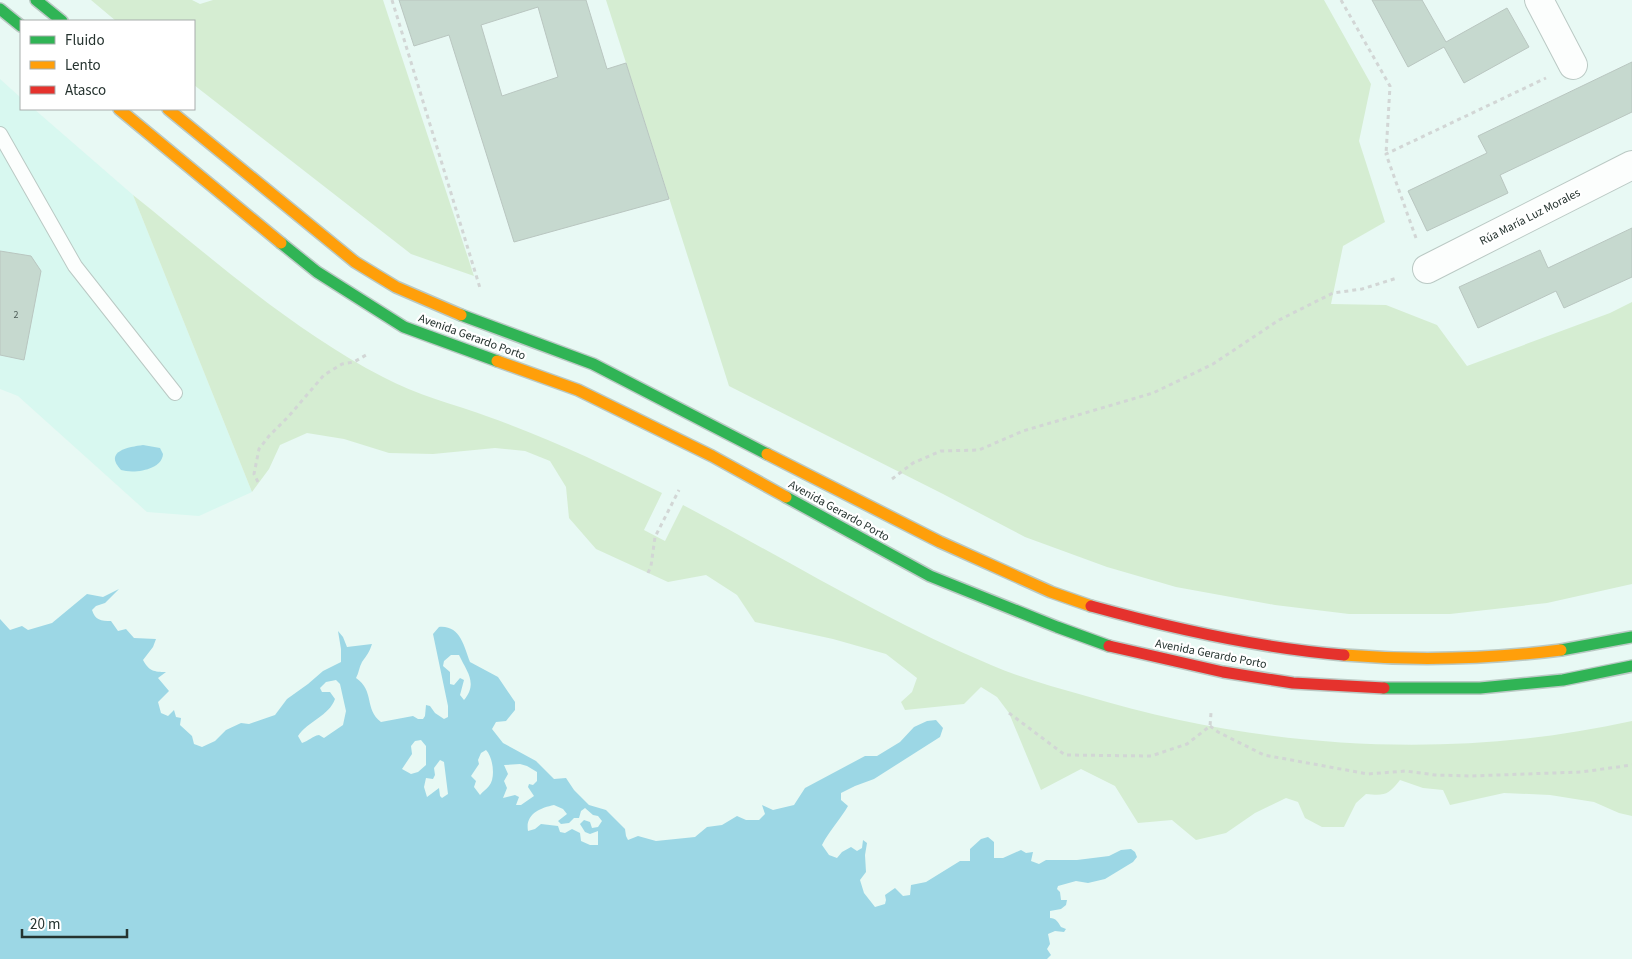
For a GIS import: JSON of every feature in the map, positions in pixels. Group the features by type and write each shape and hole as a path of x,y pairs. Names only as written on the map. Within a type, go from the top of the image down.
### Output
{"street":[{"path":"36,0 61,20"},
{"path":"1539,0 1573,66"},
{"path":"0,9 20,25"},
{"name":"Avenida Gerardo Porto","path":"120,110 317,272 404,327 578,390 712,456 930,576 1057,627 1113,647 1223,672 1293,683 1370,688 1480,688 1563,680 1632,666"},
{"name":"Avenida Gerardo Porto","path":"169,110 354,261 395,287 463,317 596,364 868,507 942,543 1063,597 1160,625 1245,644 1336,656 1420,660 1511,656 1606,644 1632,637"},
{"name":"Rúa María Luz Morales","path":"1427,269 1632,165"}],"lane":[{"path":"0,134 75,266 175,393"}],"path":[{"path":"392,0 481,288"},
{"path":"892,479 914,463 941,451 979,450 1023,431 1153,393 1213,364 1279,320 1333,293 1362,289 1427,269 1386,154 1390,86 1341,0"},
{"path":"1386,154 1573,66"},
{"path":"258,482 254,474 258,460 258,449 269,436 324,375 342,364 354,362 366,355"},
{"path":"648,573 651,566 655,537 679,490"},
{"path":"1009,713 1065,755 1152,756 1187,744 1210,726 1211,713"},
{"path":"1210,726 1218,732 1264,754 1368,774 1406,771 1435,775 1471,776 1580,772 1632,765"}],"shaded area":[{"path":"91,0 192,0 200,4 213,0 383,0 474,276 411,254 195,86 195,20 115,20"},
{"path":"606,0 1324,0 1371,84 1359,141 1385,222 1343,246 1331,304 1386,305 1437,325 1467,366 1610,313 1632,302 1632,584 1547,603 1450,614 1349,614 1275,605 1176,587 1107,567 1025,537 729,386"},
{"path":"0,79 20,97 20,110 35,110 133,195 252,492 199,516 147,512 18,396 0,389"},
{"path":"133,195 254,292 316,337 349,358 409,389 555,443 662,493 644,530 665,541 683,505 912,629 991,665 1050,686 1086,696 1153,714 1220,728 1289,738 1427,745 1564,734 1632,721 1632,816 1619,813 1594,802 1550,795 1504,793 1450,805 1443,790 1423,788 1400,780 1389,792 1378,795 1366,794 1356,803 1344,827 1322,827 1305,818 1298,802 1286,798 1255,813 1226,833 1196,840 1172,820 1138,823 1115,786 1081,769 1041,790 1009,713 997,697 981,687 964,704 905,710 901,702 912,692 917,678 886,654 833,639 755,622 737,595 706,575 668,582 596,549 569,518 566,487 550,461 525,451 495,448 433,454 389,453 344,439 307,433 280,445 269,469 252,492"}],"water":[{"path":"143,445 160,448 163,454 158,464 140,471 121,470 116,464 116,454 131,447"},
{"path":"119,589 105,603 96,606 92,610 97,618 111,621 118,631 126,629 134,638 156,639 153,647 143,660 147,667 152,670 166,672 158,678 169,691 158,702 161,713 168,716 174,710 176,717 181,718 180,725 192,736 194,744 202,747 215,741 226,730 241,723 249,724 275,715 287,699 323,671 341,662 338,631 347,647 372,644 356,678 366,689 373,711 381,722 413,716 423,719 426,705 430,706 435,713 444,719 448,717 448,706 433,634 439,627 446,627 452,629 460,638 470,662 498,677 515,702 515,710 506,721 496,722 492,729 503,743 536,761 554,779 566,778 574,790 589,805 606,810 625,829 628,840 638,836 656,841 695,837 707,827 722,825 737,816 746,820 759,820 765,814 762,805 773,810 794,805 805,788 865,756 877,756 900,742 914,727 927,721 936,720 943,728 940,737 874,779 841,793 841,800 848,806 822,845 829,855 837,858 842,852 851,847 857,851 862,848 863,840 867,843 865,855 866,872 860,880 864,893 875,907 885,904 885,895 895,888 903,896 910,895 911,885 926,882 960,861 970,861 970,849 981,839 988,837 994,842 994,858 1003,858 1021,850 1026,853 1033,852 1031,861 1039,864 1046,860 1077,860 1109,856 1121,850 1131,849 1137,857 1133,862 1105,879 1088,883 1076,881 1058,886 1057,889 1060,892 1061,900 1067,900 1066,905 1061,909 1050,911 1050,918 1066,929 1064,932 1055,931 1048,934 1050,944 1047,949 1051,955 1047,959 0,959 0,619 10,630 22,626 28,630 52,623 87,594 103,597","holes":["451,655 459,655 471,683 464,700 460,695 464,680 460,678 454,685 450,684 450,672 443,666 444,661","336,680 340,684 346,711 343,725 324,738 319,735 302,743 298,736 307,726 328,710 335,699 330,692 322,692 320,688 326,682","421,740 426,746 426,765 418,772 411,774 402,769 412,754 411,746 415,741","486,750 493,768 491,782 480,795 474,787 476,781 471,776 479,764 478,760 481,753","440,760 444,762 448,794 442,798 439,788 427,797 424,787 426,778 433,779 435,775 434,768","520,764 537,772 537,781 533,785 529,784 528,787 534,796 521,805 516,805 519,797 515,795 503,798 507,788 504,781 508,774 504,765","554,805 563,809 567,814 558,821 561,824 569,823 574,818 579,818 581,811 585,808 593,815 598,816 602,821 598,827 592,828 590,822 584,820 580,824 585,832 590,834 598,831 598,845 590,845 581,841 580,833 572,829 565,833 560,832 558,826 541,824 535,829 528,831 531,816 544,808"]}],"building":[{"path":"399,0 586,0 607,69 626,63 669,199 514,242 449,35 414,46","holes":["538,7 558,77 502,96 481,25"]},
{"path":"1372,0 1422,0 1446,42 1507,8 1529,47 1464,83 1444,47 1408,67"},
{"path":"1632,62 1632,112 1500,175 1508,193 1427,231 1408,191 1487,153 1478,136"},
{"path":"1632,228 1632,277 1564,308 1556,291 1478,328 1459,287 1540,250 1548,268"},
{"path":"0,251 31,256 41,271 24,360 0,355"}],"traffic: fast":[{"path":"36,0 61,20"},
{"path":"0,9 20,25"},
{"path":"281,243 317,272 404,327 497,361"},
{"path":"461,315 593,364 767,454"},
{"path":"786,497 930,576 1109,646"},
{"path":"1561,650 1632,637"},
{"path":"1384,688 1480,688 1563,680 1632,666"}],"traffic: slow":[{"path":"120,110 281,243"},
{"path":"169,110 355,262 396,287 461,315"},
{"path":"497,361 578,390 712,456 786,497"},
{"path":"767,454 940,542 1051,592 1091,606"},
{"path":"1344,655 1453,658 1561,650"}],"traffic: jam":[{"path":"1091,606 1216,636 1280,648 1344,655"},
{"path":"1109,646 1223,672 1293,683 1384,688"}]}
